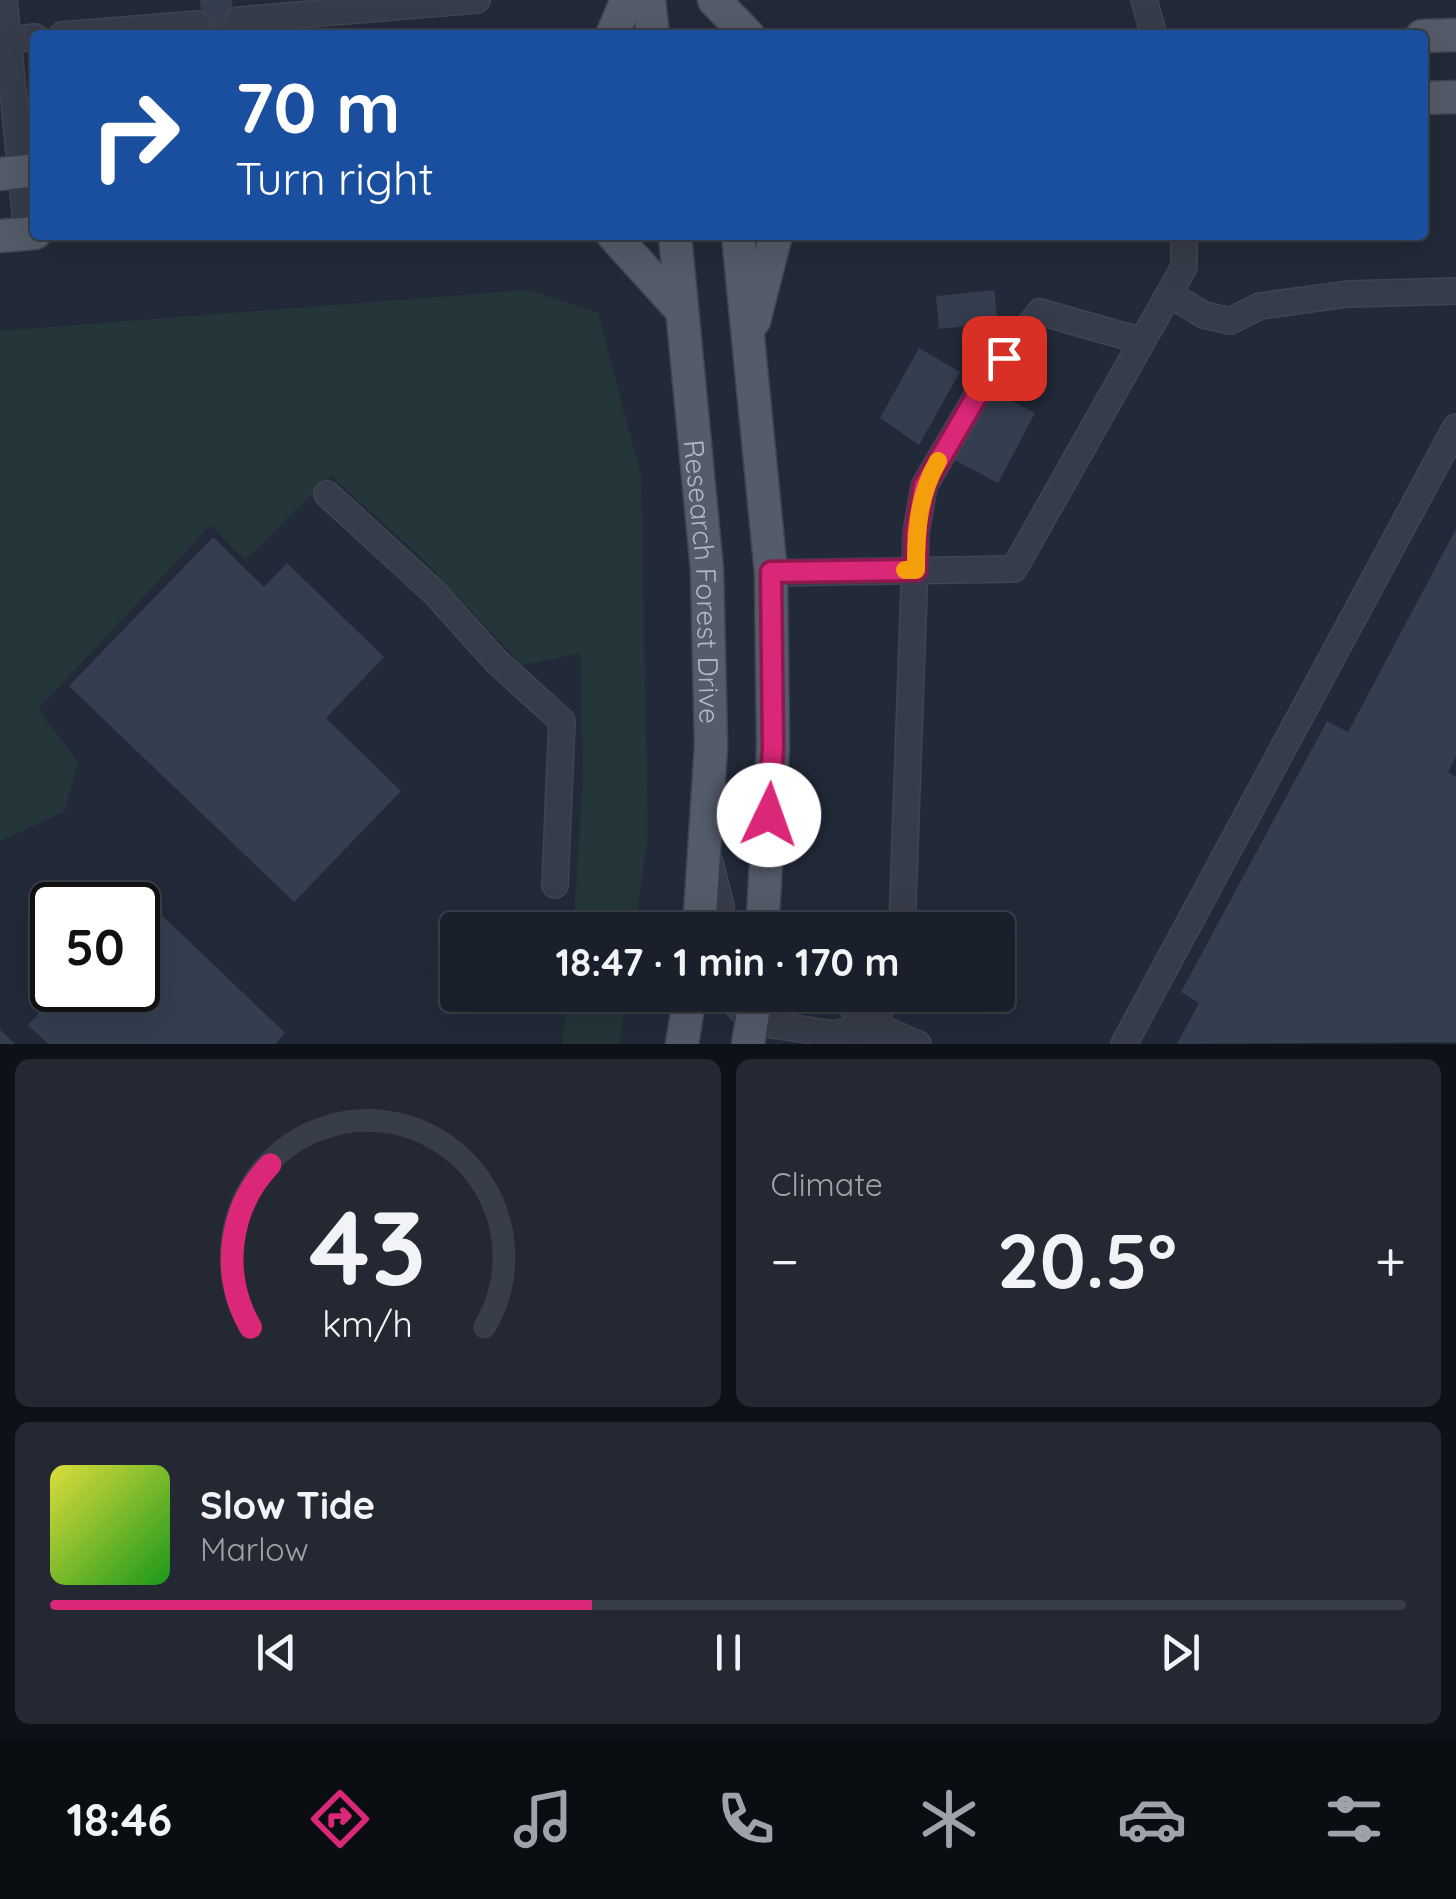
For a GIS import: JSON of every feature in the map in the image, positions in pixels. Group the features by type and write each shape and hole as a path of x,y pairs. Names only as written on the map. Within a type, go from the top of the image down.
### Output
{"main road":[{"path":"614,30 627,0"},
{"path":"650,0 653,30"},
{"path":"713,0 715,30"},
{"path":"713,0 743,30"},
{"path":"1428,36 1456,35"},
{"path":"1428,98 1456,97"},
{"path":"618,240 682,310"},
{"name":"Research Forest Drive","path":"675,240 706,570 711,746 701,912"},
{"path":"738,240 771,572 773,748 763,912"},
{"path":"748,345 775,240"},
{"path":"682,1044 687,1012"}],"lane":[{"path":"4,0 21,234"},
{"path":"238,20 478,0"},
{"path":"1144,0 1153,30"},
{"path":"123,30 197,24"},
{"path":"8,40 30,38"},
{"path":"771,572 1014,569 1184,267 1184,240"},
{"path":"1169,294 1204,315 1230,321 1260,306 1348,294 1456,290"},
{"path":"903,912 916,533 924,486 986,380 1040,312 1142,341"},
{"path":"1124,1044 1456,427"},
{"path":"326,494 434,592 498,662 562,721 556,885"},
{"path":"706,848 721,912"},
{"path":"853,1012 873,1034"},
{"path":"752,1020 834,1034 873,1034 918,1044"}],"shaded area":[{"path":"528,290 598,313 641,476 648,835 637,912 574,912 583,782 581,653 522,665 419,555 331,476 245,560 211,525 38,709 78,762 64,812 0,841 0,331"},
{"path":"566,1012 624,1012 619,1044 562,1044"}],"building":[{"path":"200,0 232,0 235,30 203,30"},
{"path":"994,290 998,323 939,329 936,296"},
{"path":"919,348 960,372 919,445 880,418"},
{"path":"984,386 1035,413 998,483 947,456"},
{"path":"1456,529 1456,757 1448,772 1456,777 1456,1042 1177,1044 1199,1003 1181,992 1327,721 1348,732"},
{"path":"213,537 264,587 287,563 384,657 326,718 401,791 294,902 69,686"},
{"path":"160,913 285,1033 275,1044 48,1044 28,1025 40,1012 160,1012"},
{"path":"0,1030 15,1044 0,1044"}],"tunnel":[{"path":"197,24 239,20"}],"slow traffic":[{"path":"905,570 916,570 916,533 924,486 938,461"}],"route":[{"path":"769,815 773,748 771,572 916,570 916,533 924,486 986,380 1004,358"}]}
